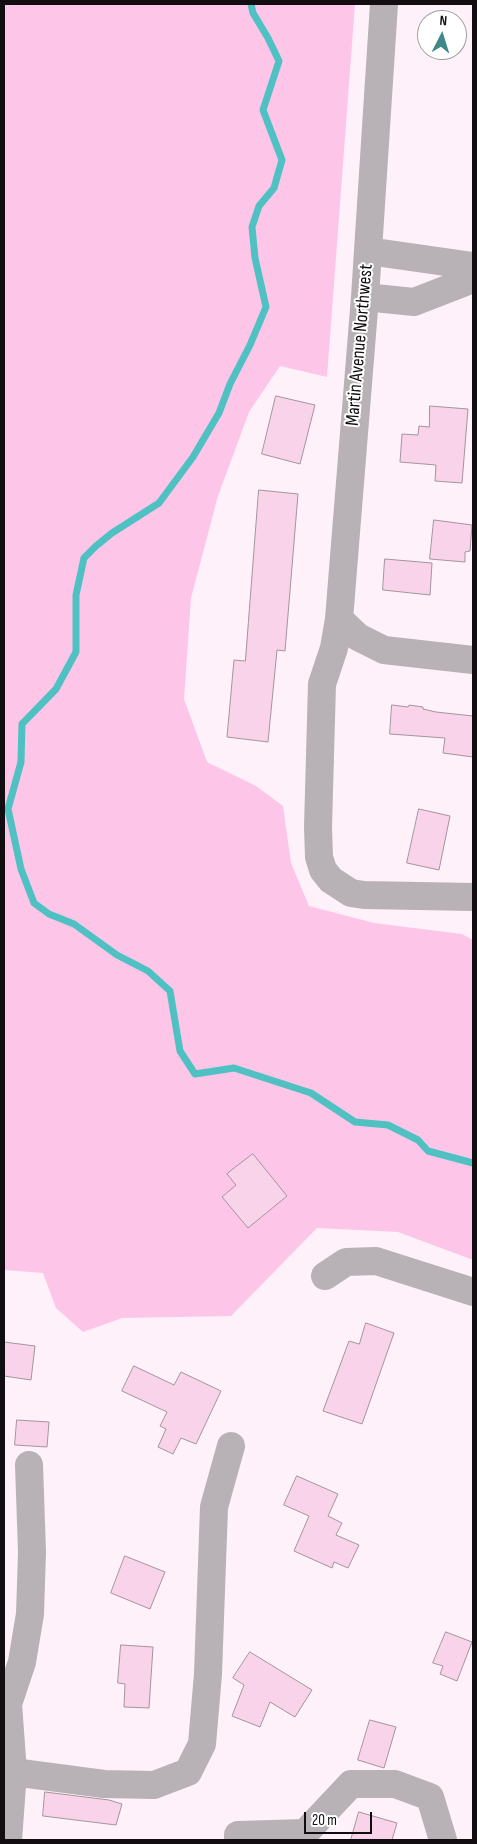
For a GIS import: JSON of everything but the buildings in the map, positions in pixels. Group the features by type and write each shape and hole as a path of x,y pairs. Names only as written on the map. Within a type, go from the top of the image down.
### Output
{"street":[{"name":"Martin Avenue Northwest","path":"384,4 365,297 339,619 334,648 322,684 318,827 319,857 323,870 330,880 351,893 364,895 473,897"},
{"path":"368,251 473,266"},
{"path":"365,297 414,302 473,279"},
{"path":"339,619 358,637 384,650 473,660"},
{"path":"325,1276 346,1262 376,1261 473,1292"},
{"path":"12,1772 104,1784 154,1785 188,1772 202,1744 208,1674 214,1507 231,1446"},
{"path":"8,1840 12,1772 8,1704 22,1662 30,1614 32,1552 29,1466"},
{"path":"238,1840 238,1835 305,1833 351,1784 395,1784 430,1797 444,1840"}],"shaded area":[{"path":"4,4 355,4 327,377 280,366 249,412 218,496 191,598 184,699 207,762 256,786 283,806 291,863 309,906 374,923 462,934 473,940 473,1260 398,1232 317,1228 231,1316 122,1318 83,1332 56,1308 43,1273 4,1270"}],"waterway":[{"path":"251,4 253,13 279,61 263,110 282,160 274,188 259,206 252,227 255,258 266,307 250,345 230,384 219,413 193,457 159,503 112,533 84,558 76,595 76,652 56,689 22,724 21,762 8,809 21,869 34,903 49,914 74,924 117,955 148,971 170,991 180,1051 195,1074 234,1068 311,1093 355,1122 388,1125 418,1140 428,1151 473,1163"}]}
